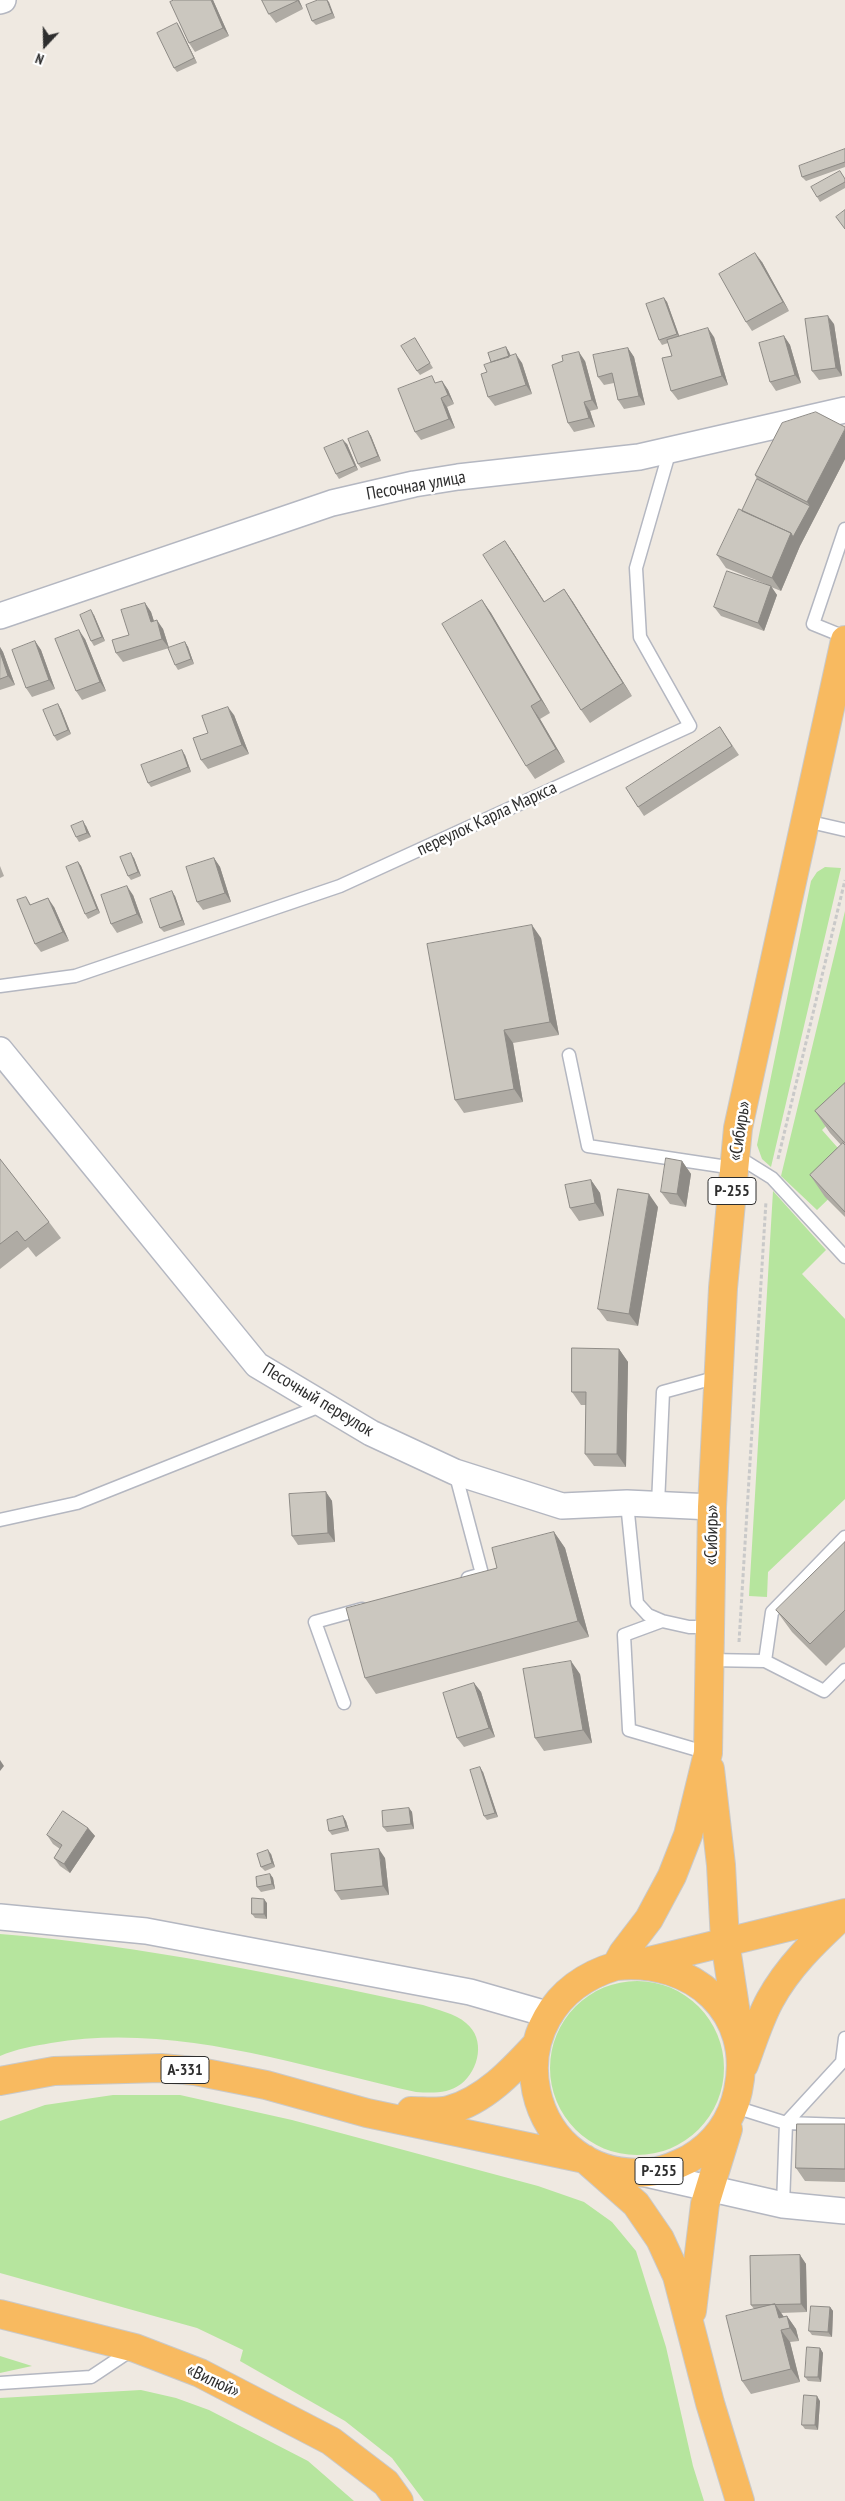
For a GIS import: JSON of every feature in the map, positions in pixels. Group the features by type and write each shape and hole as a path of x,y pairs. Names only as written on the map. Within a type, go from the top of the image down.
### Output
{"highway":[{"name":"«Сибирь»","path":"708,1753 712,1507 718,1377 738,1128 774,957 806,821 838,700 845,639"},
{"name":"Р-255","path":"690,2328 709,2187 734,2107 742,2071 738,2021 725,1941 721,1864 708,1753"},
{"name":"Р-255","path":"626,1965 623,1953 650,1919 672,1876 688,1836 708,1753"},
{"path":"626,1965 845,1914"},
{"path":"742,2071 770,2001 788,1973 812,1943 845,1914"},
{"name":"Р-255","path":"740,2501 690,2328 677,2276 660,2239 636,2204 565,2143 550,2126 534,2086 533,2060 541,2028 565,1993 580,1981 626,1965 673,1970 706,1990 723,2010 736,2035 742,2071"},
{"name":"А-331","path":"366,2113 449,2110 501,2081 536,2045"},
{"name":"А-331","path":"0,2081 54,2071 161,2068 195,2071 266,2085 366,2113 585,2159"},
{"name":"Р-255","path":"585,2159 606,2168 639,2173 672,2167 698,2154 711,2143 725,2125 734,2107"},
{"name":"«Вилюй»","path":"0,2314 135,2348 200,2373 331,2441 386,2483 399,2501"}],"street":[{"name":"Песочная улица","path":"0,616 290,517 374,492 458,477 639,457 845,410"},
{"name":"Песочный переулок","path":"0,1050 257,1364 371,1433 455,1472 562,1506 627,1503 712,1507"},
{"path":"0,1917 155,1932 470,1992 550,2014"},
{"path":"639,2173 709,2187 783,2205 845,2211"}],"lane":[{"name":"переулок Карла Маркса","path":"0,986 75,976 340,886 690,726 640,637 636,568 670,450"},
{"path":"845,529 813,624 845,639"},
{"path":"806,821 845,830"},
{"path":"569,1056 588,1146 735,1162 772,1178 845,1257"},
{"path":"658,1504 663,1392 718,1377"},
{"path":"0,1520 77,1503 322,1405"},
{"path":"454,1582 482,1574 455,1472"},
{"path":"627,1503 637,1603 648,1615 662,1622 688,1627 710,1627"},
{"path":"765,1661 772,1612 845,1537"},
{"path":"344,1703 315,1622 371,1606"},
{"path":"662,1622 624,1635 629,1730 708,1753"},
{"path":"709,1660 765,1661 824,1691 845,1670"},
{"path":"783,2205 786,2123 842,2062 845,2038"},
{"path":"734,2107 786,2123 845,2125"},
{"path":"0,2383 91,2377 135,2348"}],"path":[{"path":"776,1168 845,880"},
{"path":"738,1660 766,1195"}],"green space":[{"path":"825,867 841,868 771,1167 762,1159 757,1145 811,881 817,872"},
{"path":"845,911 845,1108 822,1130 845,1156 845,1183 817,1210 781,1176"},
{"path":"773,1191 826,1250 802,1274 845,1319 845,1499 768,1572 767,1597 749,1596"},
{"path":"0,1934 53,1939 160,1954 423,2005 446,2012 466,2023 476,2037 478,2054 476,2063 461,2084 451,2090 428,2093 416,2092 235,2050 189,2042 143,2038 97,2038 51,2043 0,2056"},
{"path":"637,1981 654,1983 678,1991 704,2013 714,2027 720,2043 724,2068 722,2085 714,2109 692,2135 678,2145 662,2151 637,2155 620,2153 596,2145 570,2123 560,2109 554,2093 550,2068 552,2051 560,2027 582,2001 596,1991 612,1985"},
{"path":"113,2095 180,2095 292,2120 538,2186 584,2202 612,2222 636,2251 666,2347 693,2466 704,2501 424,2501 392,2458 345,2421 240,2361 243,2350 197,2328 0,2273 0,2121 45,2105"},
{"path":"0,2356 32,2366 0,2373"},
{"path":"141,2390 176,2398 209,2410 308,2461 354,2501 0,2501 0,2398"}],"building":[{"path":"174,0 211,0 223,28 189,43 170,2"},
{"path":"262,0 297,0 297,1 269,14"},
{"path":"318,0 327,0 332,13 312,21 306,5"},
{"path":"177,23 194,58 174,68 157,33"},
{"path":"845,149 845,162 802,177 799,166"},
{"path":"840,171 845,182 817,197 811,187"},
{"path":"845,210 845,229 836,217"},
{"path":"755,253 783,302 746,322 719,274"},
{"path":"664,298 677,334 659,340 646,304"},
{"path":"828,316 836,368 812,371 805,319"},
{"path":"708,328 722,376 671,391 662,358 672,356 667,340"},
{"path":"784,336 795,375 770,382 759,343"},
{"path":"415,338 430,363 417,371 401,346"},
{"path":"506,347 509,357 491,362 488,353"},
{"path":"628,348 639,396 618,400 612,373 598,377 593,355"},
{"path":"579,352 592,400 584,402 589,418 568,423 552,365 563,361 562,356"},
{"path":"516,354 526,385 488,397 481,374 487,372 484,365"},
{"path":"432,376 435,383 442,381 448,395 441,398 449,419 415,432 398,389"},
{"path":"816,412 845,427 845,429 807,502 755,475 782,423"},
{"path":"368,431 378,456 358,464 348,439"},
{"path":"343,440 355,466 336,474 324,448"},
{"path":"757,479 810,506 793,537 791,533 742,511"},
{"path":"739,509 791,533 772,578 717,555"},
{"path":"505,541 544,602 564,589 623,683 581,710 483,555"},
{"path":"727,571 771,586 758,623 714,607"},
{"path":"482,600 541,700 531,706 556,749 526,766 442,624"},
{"path":"145,603 151,622 157,620 162,639 116,653 112,640 129,635 121,610"},
{"path":"91,610 102,637 91,641 80,615"},
{"path":"79,630 100,682 76,691 55,639"},
{"path":"35,641 49,680 26,688 12,650"},
{"path":"185,642 191,659 175,665 168,648"},
{"path":"0,652 8,676 0,679"},
{"path":"58,704 68,730 54,736 43,710"},
{"path":"228,707 242,745 201,760 193,738 208,733 202,716"},
{"path":"720,727 732,746 638,807 626,788"},
{"path":"182,750 188,767 148,783 141,765"},
{"path":"83,821 87,833 76,837 71,826"},
{"path":"131,853 138,872 128,876 120,857"},
{"path":"214,858 225,893 197,902 186,867"},
{"path":"78,862 97,909 85,914 66,867"},
{"path":"127,886 137,914 111,924 101,895"},
{"path":"172,891 182,920 160,928 150,899"},
{"path":"26,897 30,905 48,898 63,932 35,944 17,900"},
{"path":"532,925 550,1022 504,1030 514,1089 455,1100 427,944"},
{"path":"845,1083 845,1143 815,1111"},
{"path":"843,1143 845,1145 845,1212 810,1175"},
{"path":"666,1158 682,1161 677,1194 661,1192"},
{"path":"0,1159 49,1222 25,1241 17,1231 0,1244"},
{"path":"591,1180 595,1203 570,1208 565,1185"},
{"path":"618,1189 649,1194 629,1314 598,1309"},
{"path":"572,1348 619,1349 617,1454 585,1454 586,1392 572,1392"},
{"path":"326,1492 328,1533 292,1536 289,1494"},
{"path":"554,1532 578,1621 365,1678 346,1608 497,1568 492,1548"},
{"path":"845,1542 845,1610 810,1644 776,1610"},
{"path":"571,1661 583,1730 535,1738 523,1669"},
{"path":"474,1683 489,1728 457,1738 443,1693"},
{"path":"480,1767 495,1813 484,1816 470,1770"},
{"path":"409,1808 411,1824 383,1827 382,1811"},
{"path":"63,1811 88,1828 64,1864 54,1858 62,1845 47,1835"},
{"path":"343,1816 346,1827 329,1831 327,1820"},
{"path":"379,1849 383,1886 335,1891 331,1854"},
{"path":"268,1850 272,1863 261,1867 257,1854"},
{"path":"270,1874 272,1884 257,1887 256,1877"},
{"path":"252,1898 264,1899 264,1914 252,1914"},
{"path":"797,2124 845,2124 845,2169 796,2168"},
{"path":"800,2255 801,2304 751,2305 750,2256"},
{"path":"775,2304 779,2318 787,2316 790,2328 781,2330 791,2369 742,2381 726,2316"},
{"path":"811,2306 830,2307 828,2332 809,2331"},
{"path":"807,2347 820,2348 818,2377 805,2377"},
{"path":"804,2395 817,2396 815,2425 802,2425"}]}
